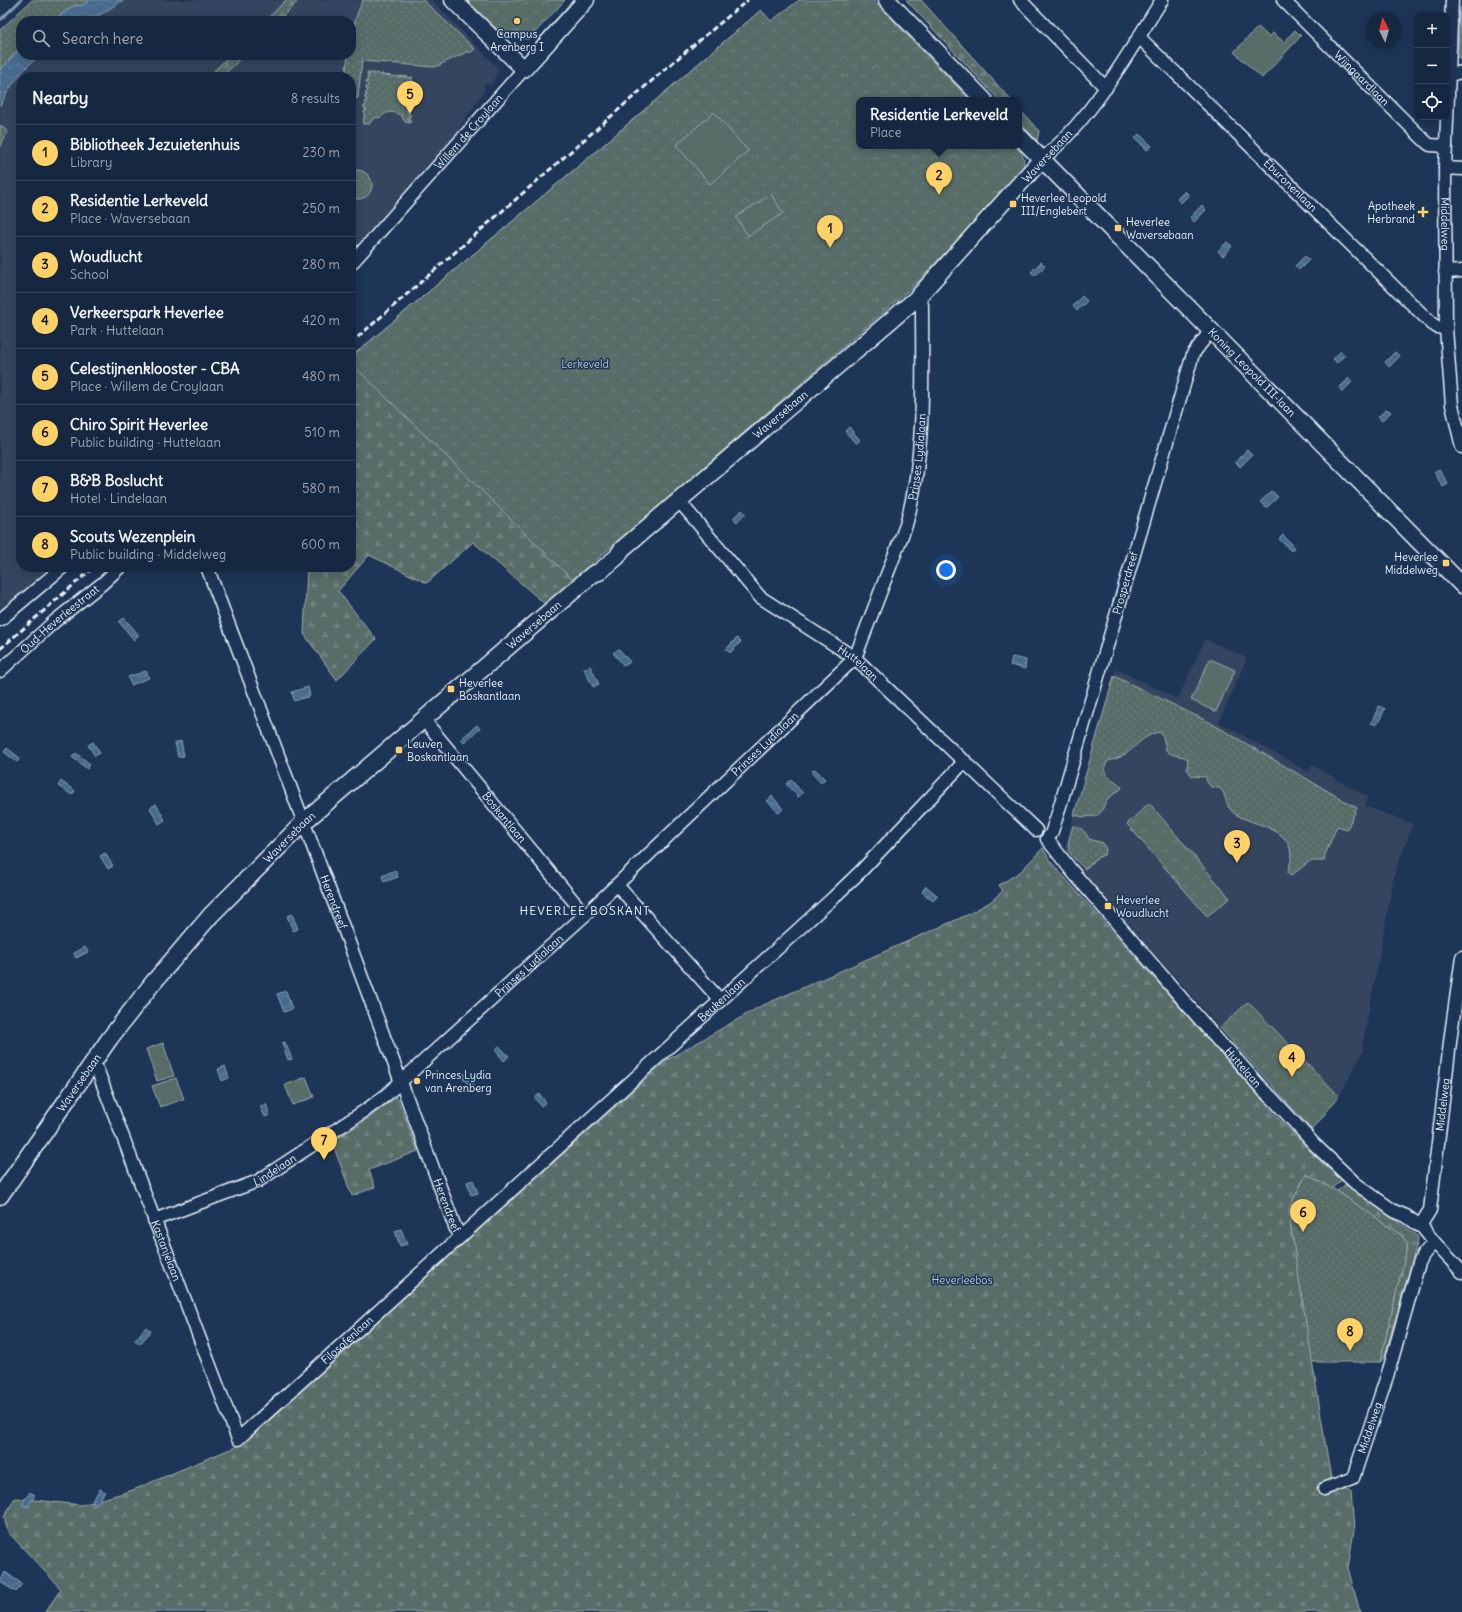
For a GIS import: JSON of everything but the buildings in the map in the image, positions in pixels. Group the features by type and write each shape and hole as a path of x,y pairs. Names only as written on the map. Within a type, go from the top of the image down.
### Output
{"street":[{"path":"453,0 524,69"},
{"name":"Willem de Croylaan","path":"356,258 586,0"},
{"path":"887,0 981,97"},
{"path":"1020,0 1106,88"},
{"name":"Waversebaan","path":"0,1196 91,1064 152,984 211,915 304,822 593,574 599,572 617,557 622,550 917,298 1042,159 1077,124 1106,88 1162,0"},
{"name":"Wijngaardlaan","path":"1283,0 1426,142 1430,145 1446,146"},
{"name":"Middelweg","path":"1450,50 1452,0"},
{"name":"Eburonenlaan","path":"1139,37 1431,323 1446,330"},
{"path":"1450,75 1462,72"},
{"name":"Middelweg","path":"1449,84 1445,168 1446,330 1452,405 1462,447"},
{"name":"Koning Leopold III-laan","path":"1022,139 1462,585"},
{"path":"1445,168 1462,169"},
{"path":"1445,272 1462,271"},
{"name":"Prinses Lydialaan","path":"401,1082 585,915 855,658 906,525 910,509 919,455 922,416 922,305 917,298"},
{"name":"Prosperdreef","path":"1046,840 1051,834 1057,816 1193,354 1211,330"},
{"name":"Huttelaan","path":"679,501 760,597 855,658 1036,830"},
{"path":"0,620 57,572"},
{"name":"Oud-Heverleestraat","path":"0,671 55,621 115,572"},
{"name":"Herendreef","path":"209,572 455,1227 462,1235"},
{"name":"Boskantlaan","path":"424,720 585,915"},
{"name":"Beukenlaan","path":"462,1235 850,882 965,761"},
{"name":"Huttelaan","path":"1046,840 1222,1046 1228,1050 1315,1145 1355,1183 1394,1211 1406,1216 1427,1232 1434,1242 1462,1272"},
{"path":"617,885 720,1000"},
{"name":"Middelweg","path":"1420,1226 1430,1210 1456,1036 1462,957"},
{"name":"Kastanjelaan","path":"91,1064 96,1068 238,1439"},
{"name":"Lindelaan","path":"154,1220 258,1181 366,1110 401,1082"},
{"name":"Filosofenlaan","path":"238,1439 462,1235"},
{"name":"Middelweg","path":"1324,1489 1353,1478 1389,1370 1419,1264 1423,1255 1434,1242"}],"shaded area":[{"path":"124,0 432,0 499,69 492,84 484,84 483,87 486,88 460,127 461,129 408,189 395,200 393,205 356,248 356,72 21,72 34,60 356,60 356,16 98,16"},
{"path":"16,79 16,572 57,572 0,620 0,106"},
{"path":"1205,639 1247,658 1219,722 1309,772 1312,765 1368,797 1365,806 1413,824 1395,872 1362,1048 1364,1050 1339,1096 1249,1002 1220,1028 1067,854 1065,846 1116,669 1178,699"}],"green space":[{"path":"32,0 90,0 82,6 75,5 59,16 16,16 16,52 0,71 0,30"},
{"path":"286,0 299,0 283,16 270,16"},
{"path":"363,0 423,0 475,49 470,53 469,51 435,67 362,61 358,98 356,98 356,72 346,72 347,60 356,60 357,13"},
{"name":"Campus Arenberg I","path":"467,0 565,0 529,39 505,37"},
{"path":"573,0 578,0 537,45 535,43"},
{"name":"Lerkeveld","path":"799,0 873,0 967,97 856,97 856,149 1018,149 1023,156 1023,169 915,285 573,580 356,368 356,353 594,153 761,10 771,21"},
{"name":"Lerkeveld","path":"873,0 967,97 960,97 817,54 813,372 545,604 473,542 427,583 369,555 356,570 356,496 358,494 356,492 356,353 594,153 761,10 771,22"},
{"path":"906,0 921,0 1008,97 996,97"},
{"path":"1462,7 1462,60 1458,57 1460,8"},
{"path":"1258,27 1269,37 1273,33 1284,42 1295,30 1301,36 1262,78 1234,52"},
{"path":"225,60 239,60 227,72 213,72"},
{"path":"367,72 371,74 374,73 374,75 376,73 381,76 381,74 383,74 383,76 413,77 411,80 413,81 410,85 412,86 412,88 410,88 411,93 409,93 409,95 411,95 409,100 411,100 411,102 409,102 410,108 408,108 408,114 410,114 410,117 408,117 408,119 410,119 410,123 405,122 401,115 392,112 386,113 381,117 374,118 369,124 363,124 365,116 364,111 366,111 364,106 366,106 365,101 367,101 365,96 367,96 367,94 365,94 368,90 366,89 368,86 366,81 368,81 367,77 369,77"},
{"path":"714,112 748,151 710,184 676,145"},
{"path":"1022,112 1039,131 1037,141 1022,125"},
{"path":"0,125 8,132 0,147"},
{"path":"356,170 366,173 372,183 372,189 369,194 359,199 356,199"},
{"path":"771,194 783,213 748,236 736,217"},
{"name":"Lerkeveld","path":"307,572 354,572 338,591 376,639 337,680 304,634"},
{"path":"1210,659 1235,670 1216,712 1191,700"},
{"path":"1114,676 1209,722 1357,808 1347,829 1337,826 1324,861 1310,861 1292,875 1288,873 1291,855 1289,845 1284,838 1269,828 1235,814 1229,808 1220,788 1210,786 1207,783 1206,777 1192,776 1187,769 1188,759 1174,755 1166,750 1163,736 1159,732 1151,734 1117,759 1108,761 1105,767 1106,774 1122,788 1107,799 1101,812 1096,816 1084,817 1074,815"},
{"path":"1149,803 1230,898 1207,916 1127,824"},
{"path":"1073,826 1083,830 1089,839 1103,843 1106,850 1104,855 1099,857 1085,869 1074,858 1069,850 1068,846"},
{"name":"Heverleebos","path":"1043,848 1050,861 1278,1118 1322,1163 1342,1180 1332,1189 1306,1174 1289,1208 1289,1216 1331,1479 1351,1491 1354,1530 1348,1568 1360,1612 45,1612 61,1589 8,1532 4,1517 15,1498 82,1505 133,1490 242,1444 667,1060 759,1007 967,915 990,902 1003,891 999,885 1020,872"},
{"path":"1248,1002 1339,1096 1312,1130 1220,1028"},
{"path":"163,1043 174,1076 157,1081 146,1049"},
{"path":"306,1077 314,1097 293,1105 285,1085"},
{"path":"176,1078 184,1099 160,1107 152,1086"},
{"path":"396,1097 418,1151 369,1170 375,1187 352,1196 332,1142 366,1120"},
{"path":"1306,1174 1337,1191 1401,1235 1408,1244 1380,1362 1311,1362 1289,1216 1289,1208"},
{"path":"1346,1184 1418,1237 1384,1358 1380,1362 1408,1244 1401,1235 1337,1191"}],"water":[{"path":"90,0 124,0 98,16 59,16 75,5 82,6"},
{"path":"16,52 16,60 35,60 22,72 16,72 16,79 0,106 0,71"},
{"path":"1139,134 1152,146 1147,150 1135,138"},
{"path":"1185,191 1189,195 1181,203 1177,199"},
{"path":"1202,205 1206,210 1194,222 1190,217"},
{"path":"1227,242 1232,246 1223,256 1218,251"},
{"path":"1305,256 1309,260 1299,270 1295,266"},
{"path":"1041,262 1045,266 1035,276 1031,272"},
{"path":"1082,296 1087,301 1077,311 1073,306"},
{"path":"1341,351 1345,355 1337,363 1333,359"},
{"path":"1395,352 1400,356 1389,367 1385,362"},
{"path":"1349,378 1352,382 1342,392 1339,388"},
{"path":"1387,409 1391,412 1382,421 1378,417"},
{"path":"849,427 860,440 856,444 845,431"},
{"path":"1247,450 1252,455 1240,467 1235,462"},
{"path":"1439,469 1448,484 1443,487 1434,472"},
{"path":"1272,491 1278,497 1266,508 1260,502"},
{"path":"742,510 746,514 737,522 733,518"},
{"path":"1283,535 1295,547 1291,551 1279,539"},
{"path":"124,618 139,635 134,640 119,622"},
{"path":"737,638 741,642 730,653 726,649"},
{"path":"619,649 630,662 624,666 613,653"},
{"path":"1012,657 1026,660 1025,669 1010,665"},
{"path":"590,666 599,684 593,687 584,669"},
{"path":"146,671 149,678 131,685 128,677"},
{"path":"308,687 310,696 294,701 292,692"},
{"path":"1379,706 1385,709 1377,725 1371,723"},
{"path":"477,725 480,729 464,742 461,739"},
{"path":"181,741 184,756 178,757 175,743"},
{"path":"93,742 100,753 95,756 88,745"},
{"path":"7,748 20,758 17,762 4,752"},
{"path":"76,753 90,764 87,769 72,757"},
{"path":"815,769 825,779 821,783 811,772"},
{"path":"791,780 803,793 798,797 786,784"},
{"path":"61,781 75,791 72,795 58,786"},
{"path":"772,796 783,809 779,813 767,801"},
{"path":"156,804 165,820 159,824 150,808"},
{"path":"105,853 113,866 108,869 100,856"},
{"path":"395,870 398,877 384,882 382,876"},
{"path":"926,886 938,896 933,901 922,892"},
{"path":"292,914 298,929 293,931 287,916"},
{"path":"85,947 88,952 76,958 74,953"},
{"path":"286,991 292,1009 284,1012 277,994"},
{"path":"285,1042 292,1059 288,1060 282,1043"},
{"path":"499,1046 509,1056 504,1061 495,1050"},
{"path":"225,1066 229,1078 222,1081 218,1069"},
{"path":"464,1073 474,1084 471,1087 461,1076"},
{"path":"539,1094 546,1102 541,1106 535,1098"},
{"path":"266,1104 270,1115 265,1117 260,1106"},
{"path":"473,1180 478,1193 471,1195 467,1182"},
{"path":"401,1229 407,1244 400,1246 395,1231"},
{"path":"146,1327 151,1331 140,1344 135,1340"},
{"path":"100,1489 105,1492 97,1504 92,1501"},
{"path":"30,1492 35,1495 27,1507 22,1504"},
{"path":"5,1572 22,1584 16,1592 0,1582"}],"waterway":[{"path":"0,20 21,0"}],"railway":[{"path":"356,339 671,64 748,0"},
{"path":"0,649 88,572"}],"place":[{"name":"Campus Arenberg I","path":"517,21"},
{"name":"Celestijnenklooster - CBA","path":"410,114"},
{"name":"Residentie Lerkeveld","path":"939,195"},
{"name":"Heverlee Leopold III/Englebert","path":"1013,204"},
{"name":"Apotheek Herbrand","path":"1423,212"},
{"name":"Heverlee Waversebaan","path":"1118,228"},
{"name":"Bibliotheek Jezuietenhuis","path":"830,248"},
{"name":"Heverlee Middelweg","path":"1446,563"},
{"name":"Heverlee Boskantlaan","path":"451,689"},
{"name":"Leuven Boskantlaan","path":"399,750"},
{"name":"Woudlucht","path":"1237,863"},
{"name":"Heverlee Woudlucht","path":"1108,906"},
{"name":"Verkeerspark Heverlee","path":"1292,1077"},
{"name":"Princes Lydia van Arenberg","path":"417,1081"},
{"name":"B&B Boslucht","path":"324,1160"},
{"name":"Chiro Spirit Heverlee","path":"1303,1232"},
{"name":"Scouts Wezenplein","path":"1350,1351"}],"district":[{"name":"HEVERLEE BOSKANT","path":"585,910"}]}
